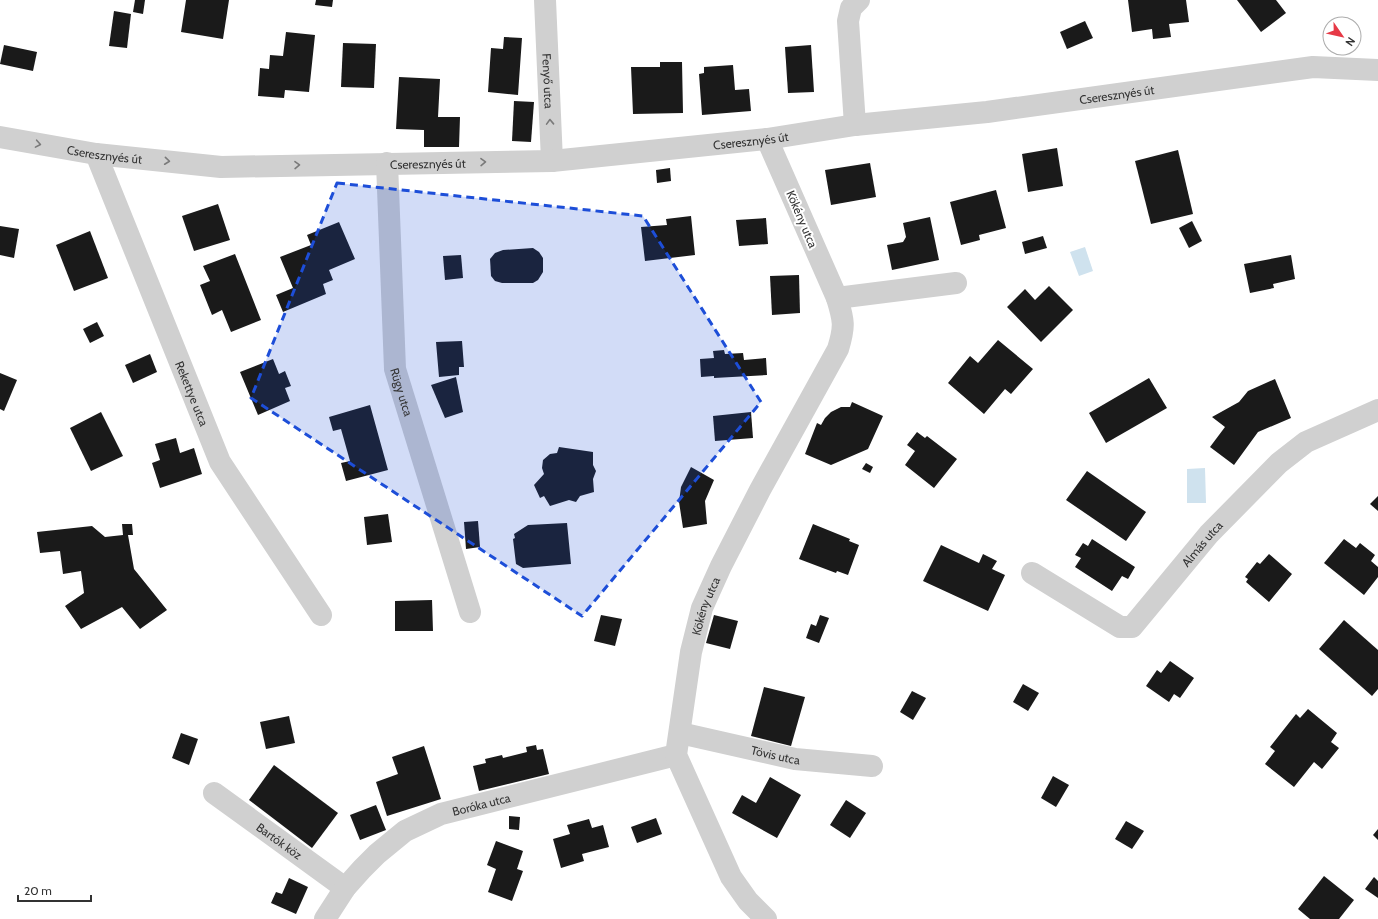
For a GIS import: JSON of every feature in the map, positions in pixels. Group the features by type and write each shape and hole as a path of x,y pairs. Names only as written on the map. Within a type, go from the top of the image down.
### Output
{"street":[{"name":"Fenyő utca","path":"545,0 552,161"},
{"path":"855,125 848,21 851,8 859,0"},
{"name":"Cseresznyés út","path":"0,137 96,154 221,167 552,161 767,139 855,125 987,112 1313,67 1378,70"},
{"name":"Kökény utca","path":"676,755 690,652 702,608 721,566 760,490 838,349 843,330 843,316 837,298 826,276 806,224 767,139"},
{"name":"Rekettye utca","path":"96,154 220,462 322,615"},
{"name":"Rügy utca","path":"387,163 395,369 470,612"},
{"path":"837,298 956,283"},
{"name":"Almás utca","path":"1032,573 1120,627 1132,627 1209,534 1279,463 1306,442 1378,410"},
{"name":"Tövis utca","path":"680,733 795,759 872,766"},
{"path":"676,755 719,854 731,877 748,901 766,919"},
{"name":"Boróka utca","path":"325,919 345,888 377,854 405,831 441,814 676,755"},
{"name":"Bartók köz","path":"214,794 345,888"}],"highlighted area":[{"path":"337,183 643,216 761,402 582,616 251,398"}],"water":[{"path":"1085,247 1093,271 1079,276 1070,252"},
{"path":"1205,468 1206,503 1187,503 1187,469"}],"building":[{"path":"135,0 145,0 143,14 133,12"},
{"path":"186,0 229,0 223,39 181,32"},
{"path":"316,0 333,0 332,7 315,5"},
{"path":"1128,0 1186,0 1189,22 1169,24 1171,37 1153,39 1152,29 1132,32"},
{"path":"1237,0 1276,0 1286,13 1261,32"},
{"path":"114,11 131,14 127,48 109,46"},
{"path":"1085,21 1093,38 1067,49 1060,32"},
{"path":"286,32 315,35 309,92 285,90 284,98 258,96 260,68 269,69 270,55 283,56"},
{"path":"504,37 522,38 518,95 488,92 491,48 503,49"},
{"path":"343,43 376,44 374,88 341,87"},
{"path":"4,45 37,52 33,71 0,64"},
{"path":"811,45 814,92 788,93 785,47"},
{"path":"660,62 682,62 683,113 633,114 631,67 660,67"},
{"path":"733,65 735,90 749,89 751,111 702,115 699,74 704,73 704,67"},
{"path":"399,77 440,79 438,117 460,117 459,147 424,147 424,130 396,129"},
{"path":"514,101 534,102 531,142 512,141"},
{"path":"1057,148 1063,186 1028,192 1022,154"},
{"path":"1178,150 1193,214 1151,224 1135,161"},
{"path":"870,163 876,197 831,205 825,170"},
{"path":"670,168 671,181 657,183 656,170"},
{"path":"996,190 1006,228 979,235 980,240 961,245 950,202"},
{"path":"218,204 230,240 194,251 182,216"},
{"path":"691,216 695,255 645,261 641,227 667,225 666,219"},
{"path":"930,217 939,260 892,270 887,245 903,242 906,237 903,223"},
{"path":"766,218 768,244 739,246 736,220"},
{"path":"1192,221 1202,241 1189,248 1179,228"},
{"path":"339,222 355,259 329,270 333,280 323,284 326,294 283,312 276,295 293,288 280,257 311,245 307,235"},
{"path":"0,226 19,229 14,258 0,255"},
{"path":"90,231 108,278 74,291 56,245"},
{"path":"1043,236 1047,248 1025,254 1022,242"},
{"path":"533,248 539,252 543,258 543,272 538,280 533,283 502,283 495,281 491,276 490,259 495,253 503,250"},
{"path":"235,254 261,320 231,332 222,310 212,315 200,285 210,281 203,266"},
{"path":"461,255 463,278 445,280 443,256"},
{"path":"1291,255 1295,279 1273,284 1274,288 1250,293 1244,264"},
{"path":"799,275 800,313 772,315 770,276"},
{"path":"1049,286 1073,310 1041,342 1007,307 1025,289 1035,300"},
{"path":"97,322 104,336 90,343 83,329"},
{"path":"998,340 1033,369 1011,394 1005,389 984,414 948,383 970,356 978,363"},
{"path":"462,341 464,367 459,367 459,375 439,377 436,342"},
{"path":"724,350 725,354 743,353 744,360 766,358 767,375 714,378 714,376 701,377 700,359 714,358 713,351"},
{"path":"150,354 157,372 133,383 125,365"},
{"path":"273,359 279,374 285,371 291,386 285,388 290,401 258,415 240,372"},
{"path":"0,373 17,380 4,411 0,409"},
{"path":"456,377 463,412 445,418 431,385"},
{"path":"1149,378 1167,408 1106,443 1089,413"},
{"path":"1275,379 1291,418 1258,432 1234,465 1210,447 1225,427 1212,417 1239,402 1248,391"},
{"path":"852,402 883,416 868,449 831,465 805,454 817,423 821,425 831,412 841,407 850,407"},
{"path":"370,405 388,470 346,481 341,463 350,461 341,429 333,431 329,417"},
{"path":"101,412 123,456 91,471 70,428"},
{"path":"751,412 753,438 715,441 713,416"},
{"path":"917,432 925,438 927,436 957,459 934,488 905,465 915,451 907,445"},
{"path":"176,438 180,453 194,448 202,474 160,488 152,463 160,460 155,444"},
{"path":"559,447 593,452 593,465 596,471 593,479 594,492 580,496 576,502 569,500 550,506 544,496 540,498 534,485 544,474 542,468 543,460 550,454 557,453"},
{"path":"866,463 873,467 870,473 862,469"},
{"path":"691,467 714,480 705,501 707,524 683,528 679,502 681,487"},
{"path":"1087,471 1146,512 1126,541 1066,500"},
{"path":"1378,496 1378,511 1370,504"},
{"path":"388,514 392,542 367,545 364,517"},
{"path":"478,521 480,547 466,549 464,522"},
{"path":"567,523 571,564 523,568 516,564 513,539 515,538 514,534 528,525"},
{"path":"122,524 132,524 133,535 128,535 134,569 167,610 140,629 122,607 81,629 65,606 84,593 81,571 63,574 60,551 40,553 37,532 92,526 105,537 123,535"},
{"path":"813,524 850,539 849,541 859,545 848,575 837,571 836,573 799,559"},
{"path":"1092,539 1135,567 1128,579 1122,576 1112,591 1075,567 1081,558 1075,555 1083,543 1088,546"},
{"path":"1344,539 1356,548 1360,543 1375,555 1371,561 1378,567 1378,577 1364,595 1324,563"},
{"path":"941,545 979,563 983,554 997,561 992,569 1005,575 988,611 923,581"},
{"path":"1269,554 1292,574 1269,602 1246,582 1248,579 1245,577 1257,562 1260,564"},
{"path":"432,600 433,631 395,631 395,601"},
{"path":"601,615 622,619 615,646 594,641"},
{"path":"714,615 738,621 730,649 706,643"},
{"path":"820,615 829,618 819,643 806,638 811,624 816,626"},
{"path":"1344,620 1378,650 1378,689 1372,696 1319,649"},
{"path":"1170,661 1194,678 1180,698 1174,694 1169,702 1146,686 1157,670 1161,673"},
{"path":"1023,684 1039,693 1028,711 1013,702"},
{"path":"764,687 805,697 791,746 751,736"},
{"path":"912,691 926,698 913,720 900,712"},
{"path":"1308,709 1337,733 1331,742 1339,748 1322,769 1314,762 1294,787 1265,764 1275,751 1270,747 1296,714 1300,718"},
{"path":"289,716 295,743 266,749 260,722"},
{"path":"181,733 198,739 189,765 172,758"},
{"path":"536,745 537,750 543,749 549,774 479,791 473,766 486,763 485,759 502,755 503,758 527,752 526,747"},
{"path":"424,746 441,799 387,816 376,782 398,774 392,757"},
{"path":"274,765 338,813 312,848 249,800"},
{"path":"1053,776 1069,785 1056,807 1041,798"},
{"path":"770,777 801,795 777,838 732,813 742,795 756,803"},
{"path":"846,800 866,813 850,838 830,825"},
{"path":"376,805 386,830 360,840 350,815"},
{"path":"509,816 520,817 519,830 509,829"},
{"path":"656,818 662,834 637,843 631,827"},
{"path":"589,819 592,828 603,825 609,847 582,854 584,861 561,868 553,839 570,834 567,825"},
{"path":"1126,821 1144,831 1132,849 1115,839"},
{"path":"1378,829 1378,840 1373,835"},
{"path":"496,841 523,851 517,869 523,871 512,901 488,892 496,869 487,865"},
{"path":"1324,876 1354,900 1339,919 1310,919 1298,909"},
{"path":"1374,877 1378,881 1378,898 1365,889"},
{"path":"289,878 308,887 296,914 271,903 276,892 282,894"}]}
